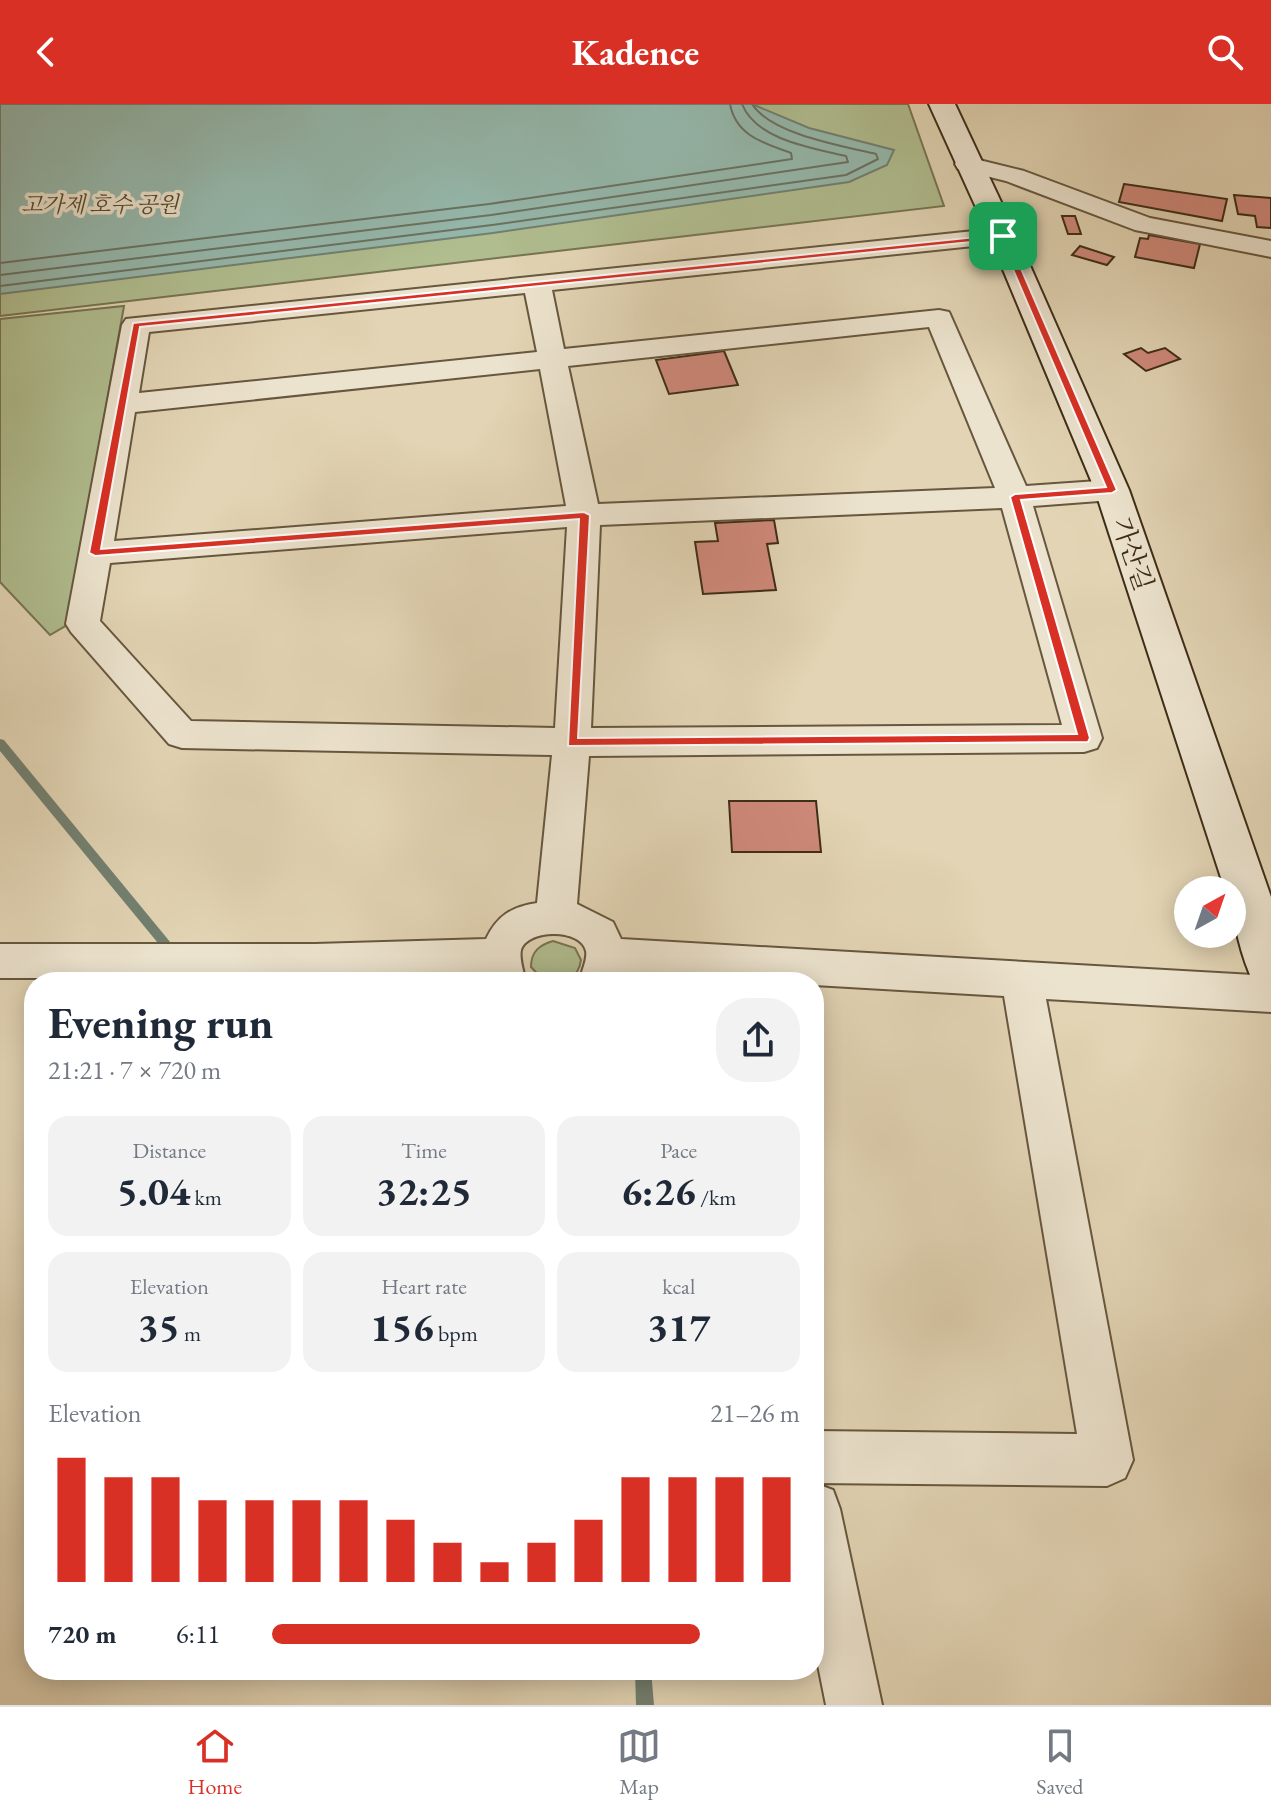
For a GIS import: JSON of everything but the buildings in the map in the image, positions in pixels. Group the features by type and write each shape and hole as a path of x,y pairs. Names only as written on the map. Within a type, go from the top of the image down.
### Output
{"street":[{"name":"가산길","path":"942,104 967,164 1003,236 1112,490 1258,924 1271,972"},
{"path":"967,164 1015,176 1144,225 1271,249"},
{"path":"123,404 939,318 1015,497 1084,738 572,742 182,734 83,624 136,325 1003,236"},
{"path":"537,284 584,515 572,742 556,915"},
{"path":"95,553 584,515 1015,497 1112,490"},
{"path":"0,961 315,961 502,969 505,941 515,929 529,920 556,915 580,920 593,929 603,941 603,969 708,972"},
{"path":"824,975 1022,981 1271,994"},
{"path":"824,1457 1107,1460 1022,981"},
{"path":"824,1558 854,1705"}],"green space":[{"name":"고가제 호수 공원","path":"0,104 908,104 944,206 0,316"},
{"path":"124,306 67,625 50,635 0,582 0,319"},
{"path":"553,941 575,948 581,960 577,972 536,972 531,967 532,957"}],"water":[{"name":"고가제 호수 공원","path":"0,104 752,104 809,128 894,150 887,165 849,182 493,233 0,294"}],"waterway":[{"path":"0,743 189,972"},
{"path":"644,1680 645,1705"}],"route":[{"path":"1003,236 1112,490 1015,497 1084,738 572,742 584,515 95,553 136,325 1003,236"}]}
